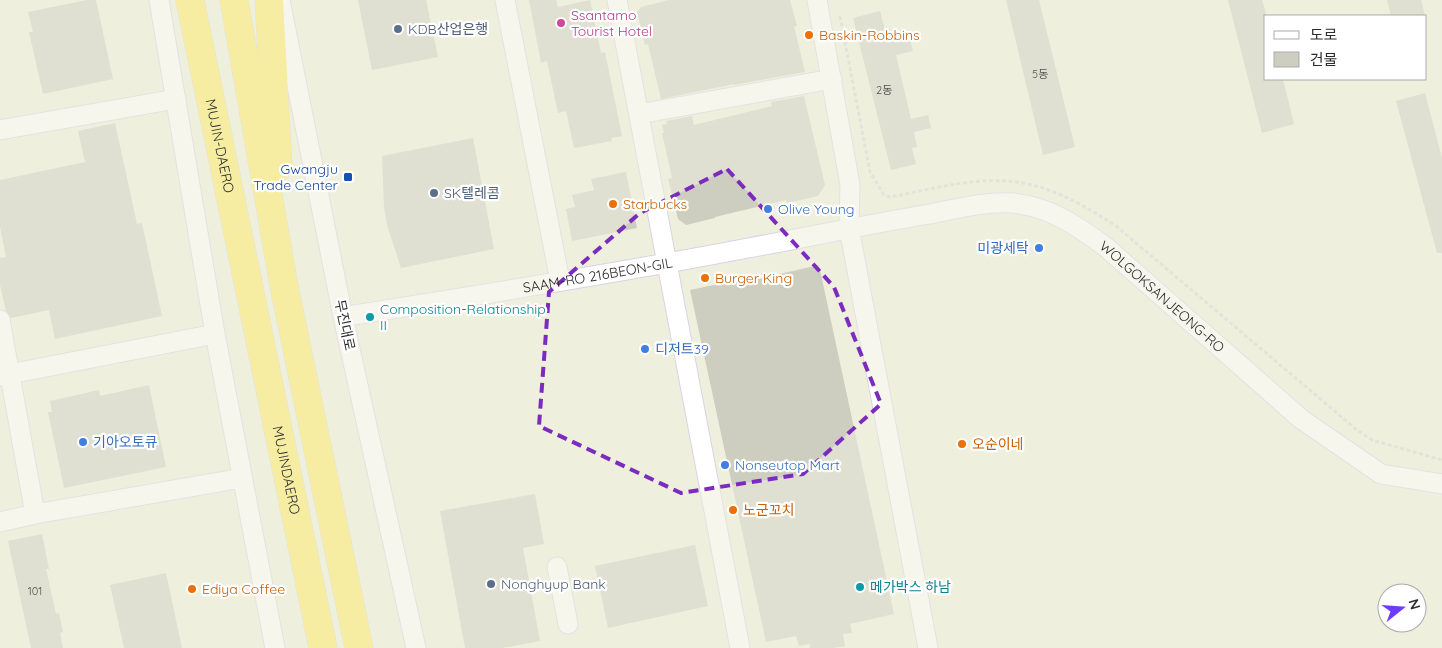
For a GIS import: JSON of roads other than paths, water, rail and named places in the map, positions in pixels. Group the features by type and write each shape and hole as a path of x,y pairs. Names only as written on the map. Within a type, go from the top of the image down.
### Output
{"highway":[{"name":"MUJIN-DAERO","path":"190,0 323,648"},
{"path":"234,0 284,286 359,648"},
{"path":"269,0 284,286"}],"street":[{"path":"159,0 215,334 275,648"},
{"name":"무진대로","path":"280,0 343,317 416,648"},
{"path":"505,0 560,281"},
{"path":"817,0 850,185 849,228 928,648"},
{"path":"620,1 639,114 740,648"},
{"path":"639,114 832,79"},
{"path":"0,130 176,99"},
{"name":"WOLGOKSANJEONG-RO","path":"849,228 992,204 1011,203 1051,213 1086,233 1107,248 1302,419 1349,452 1381,474 1442,484"},
{"name":"SAAM-RO 216BEON-GIL","path":"343,317 667,263 849,228"},
{"path":"0,320 5,375 35,514"},
{"path":"5,375 215,334"},
{"path":"0,522 35,514 242,478"},
{"path":"557,567 568,624"}],"place":[{"name":"Ssantamo Tourist Hotel","path":"561,23"},
{"name":"KDB산업은행","path":"398,29"},
{"name":"Baskin-Robbins","path":"809,35"},
{"name":"Gwangju Trade Center","path":"348,177"},
{"name":"SK텔레콤","path":"434,193"},
{"name":"Starbucks","path":"613,204"},
{"name":"Olive Young","path":"768,209"},
{"name":"미광세탁","path":"1039,248"},
{"name":"Burger King","path":"705,278"},
{"name":"Composition-Relationship II","path":"370,317"},
{"name":"디저트39","path":"645,349"},
{"name":"기아오토큐","path":"83,442"},
{"name":"오순이네","path":"962,444"},
{"name":"Nonseutop Mart","path":"725,465"},
{"name":"노군꼬치","path":"733,510"},
{"name":"Nonghyup Bank","path":"491,584"},
{"name":"메가박스 하남","path":"860,587"},
{"name":"Ediya Coffee","path":"192,589"}]}
